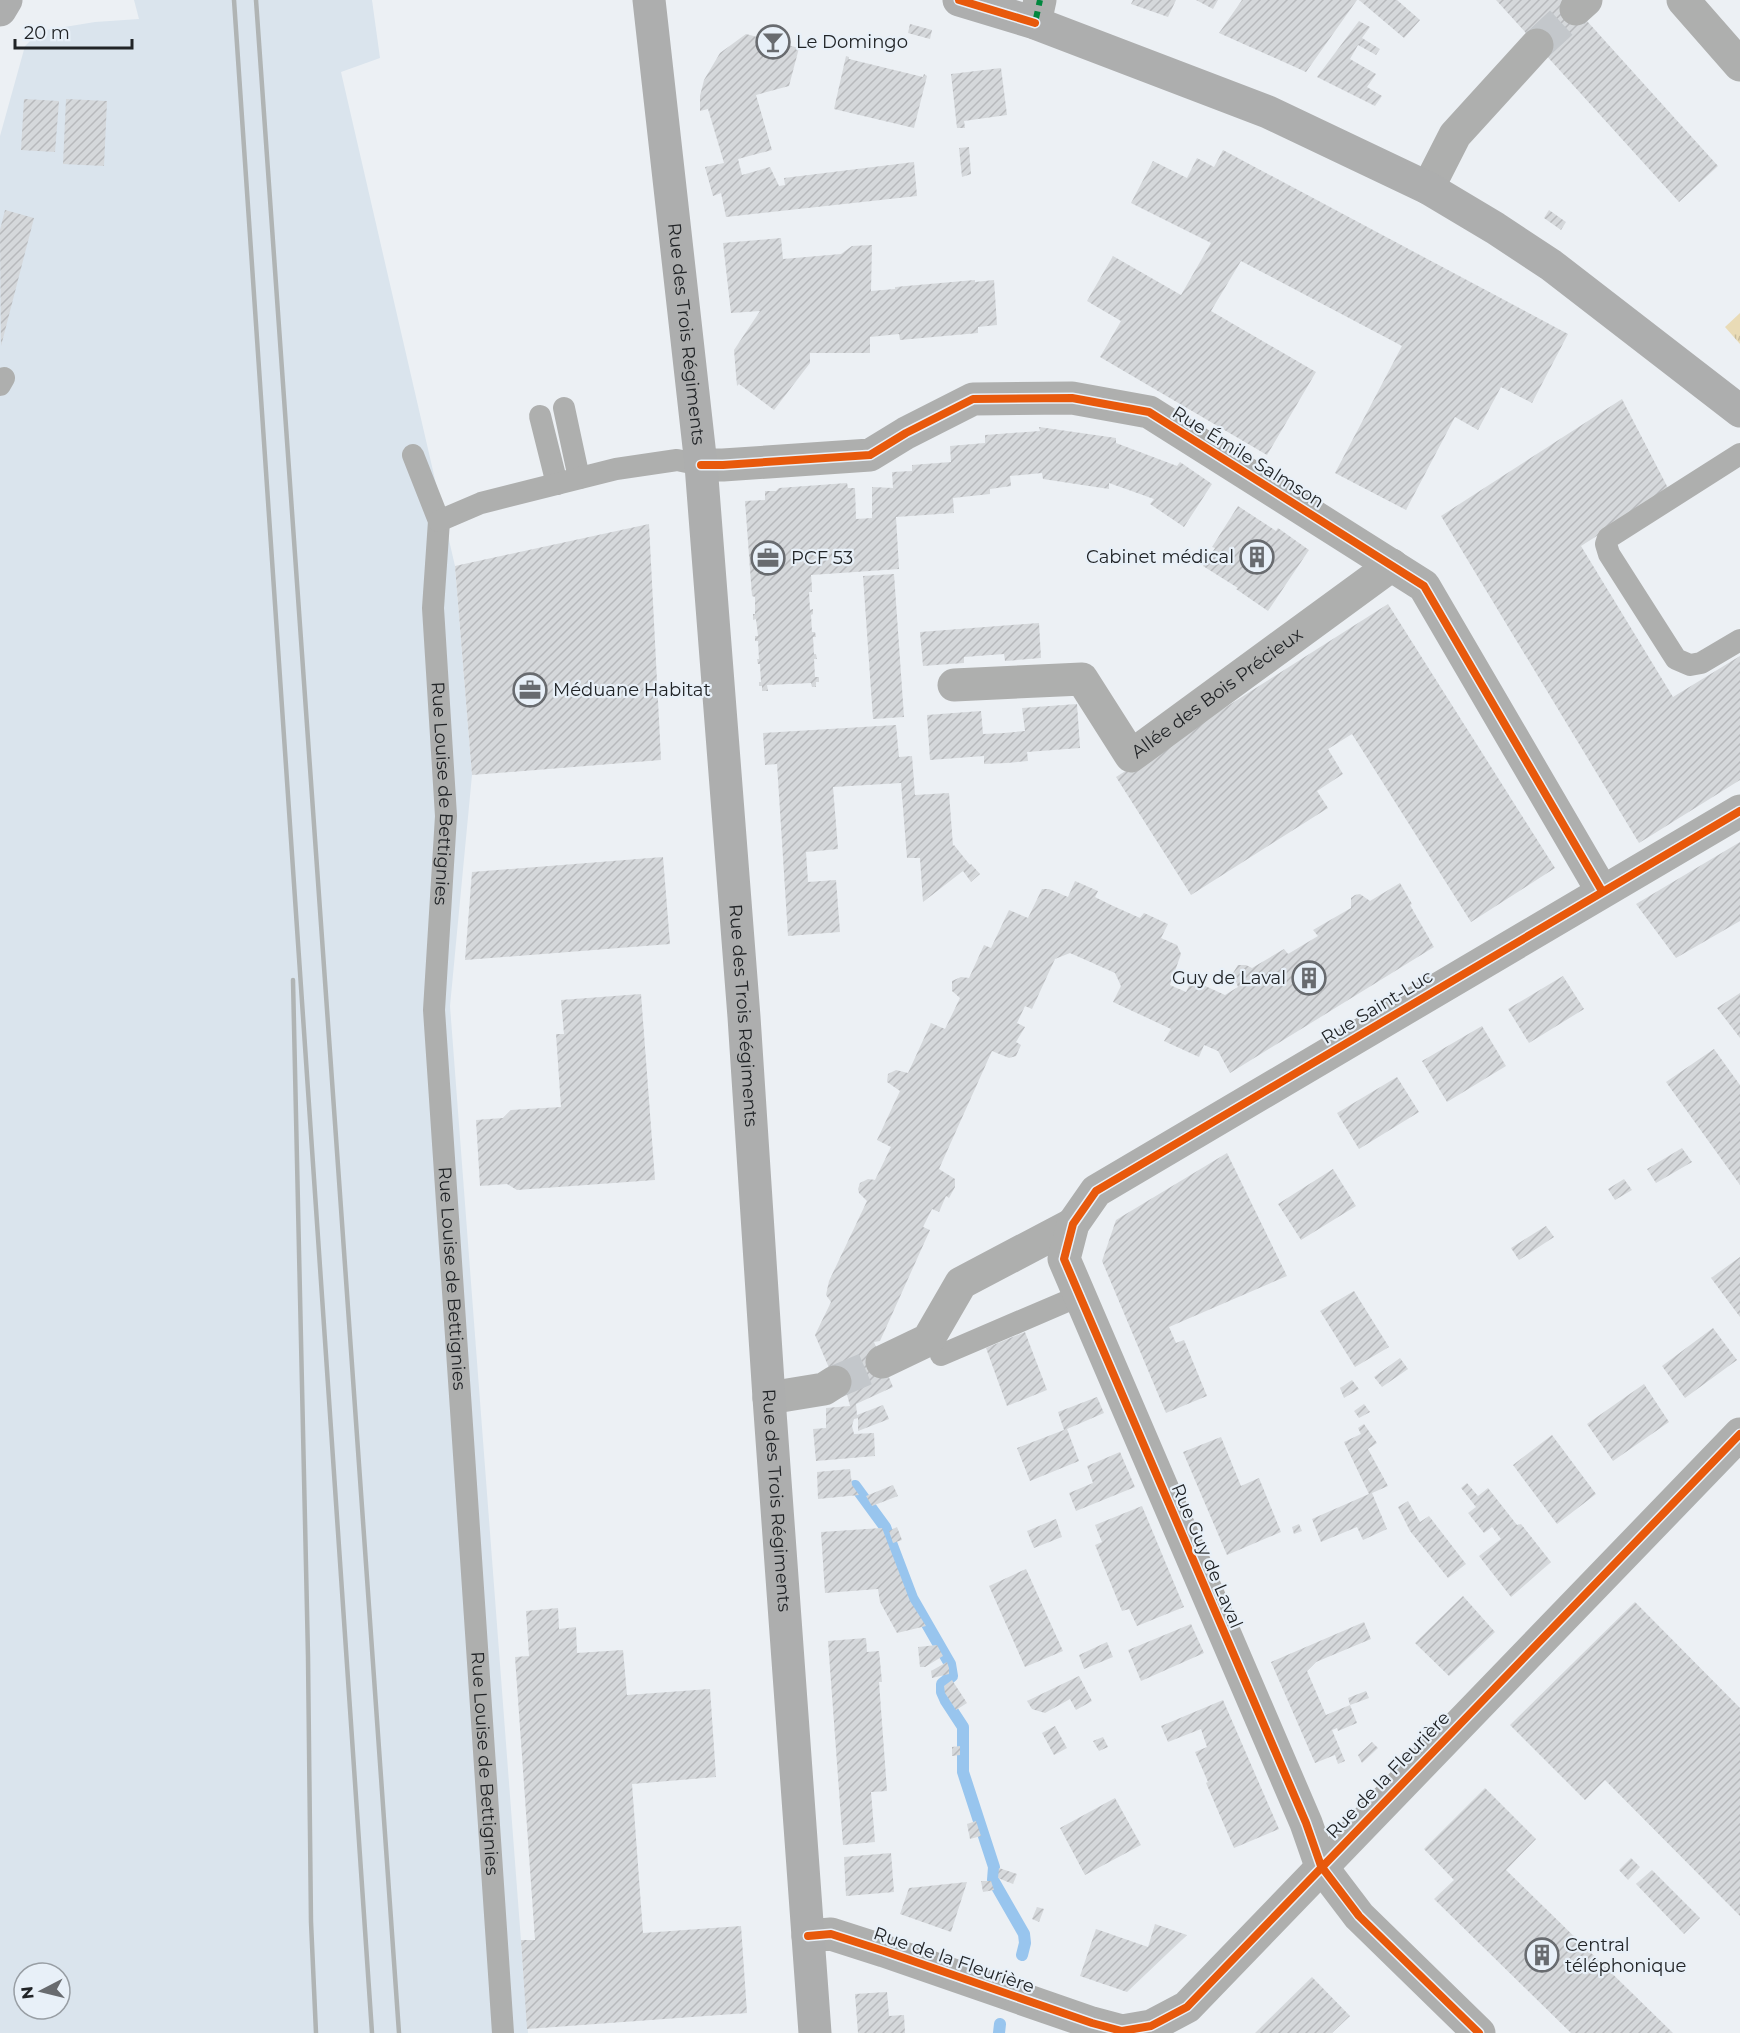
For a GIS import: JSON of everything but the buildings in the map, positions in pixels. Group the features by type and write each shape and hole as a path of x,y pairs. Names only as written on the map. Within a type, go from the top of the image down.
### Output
{"main road":[{"path":"0,10 6,0"},
{"name":"Rue des Trois Régiments","path":"649,0 701,465 744,1017 815,2033"},
{"path":"959,0 1038,12 1268,112 1428,188 1551,265 1740,411"}],"street":[{"path":"1683,0 1740,65"},
{"path":"1428,188 1455,135 1537,45"},
{"name":"Rue Émile Salmson","path":"701,465 870,455 906,433 973,399 1072,398 1149,412 1424,586 1602,891"},
{"name":"Allée des Bois Précieux","path":"954,685 1082,680 1131,756 1392,565"},
{"name":"Rue Saint-Luc","path":"1064,1258 1073,1224 1096,1191 1740,811"},
{"path":"882,1362 928,1340 961,1283 1073,1224"},
{"name":"Rue Guy de Laval","path":"1064,1258 1306,1823 1321,1866 1359,1916 1479,2033"},
{"path":"769,1398 824,1389 835,1382"},
{"name":"Rue de la Fleurière","path":"808,1936 831,1934 1092,2023 1122,2031 1151,2026 1187,2007 1740,1434"}],"lane":[{"path":"564,408 579,478"},
{"path":"540,416 557,484"},
{"path":"1740,454 1608,538 1606,544 1676,659 1690,665 1701,663 1740,639"},
{"path":"413,455 439,521 481,503 616,469 676,460 701,465"},
{"name":"Rue Louise de Bettignies","path":"439,521 433,608 446,816 434,1010 503,2033"},
{"path":"941,1355 1079,1296"}],"shaded area":[{"path":"134,0 372,0 380,58 341,72 455,566 472,775 450,1006 528,2033 0,2033 0,136 25,46 40,31 95,22 139,19"}],"green space":[{"path":"1740,313 1740,344 1725,327"}],"waterway":[{"path":"855,1486 885,1527 912,1598 950,1664 952,1676 942,1684 942,1692 963,1727 963,1772 994,1867 993,1880 1024,1934 1025,1943 1022,1955"},
{"path":"999,2033 1000,2024"}],"tunnel":[{"path":"1537,45 1576,9"},
{"path":"835,1382 882,1362"}],"railway":[{"path":"234,0 372,2033"},
{"path":"256,0 399,2033"},
{"path":"293,980 308,1656 311,1922 316,2033"}],"marked path":[{"path":"1035,23 1040,0"}],"cycle path":[{"path":"959,0 1035,23"},
{"path":"701,465 870,455 906,433 973,399 1072,398 1149,412 1424,586 1602,891"},
{"path":"1479,2033 1359,1916 1321,1866 1306,1823 1064,1259 1073,1224 1096,1191 1740,811"},
{"path":"808,1936 831,1934 1092,2023 1122,2031 1151,2026 1187,2007 1740,1434"}],"place":[{"name":"Le Domingo","path":"773,42"},
{"name":"Cabinet médical","path":"1257,557"},
{"name":"PCF 53","path":"768,558"},
{"name":"Méduane Habitat","path":"530,690"},
{"name":"Guy de Laval","path":"1309,978"},
{"name":"Central téléphonique","path":"1542,1955"}]}
